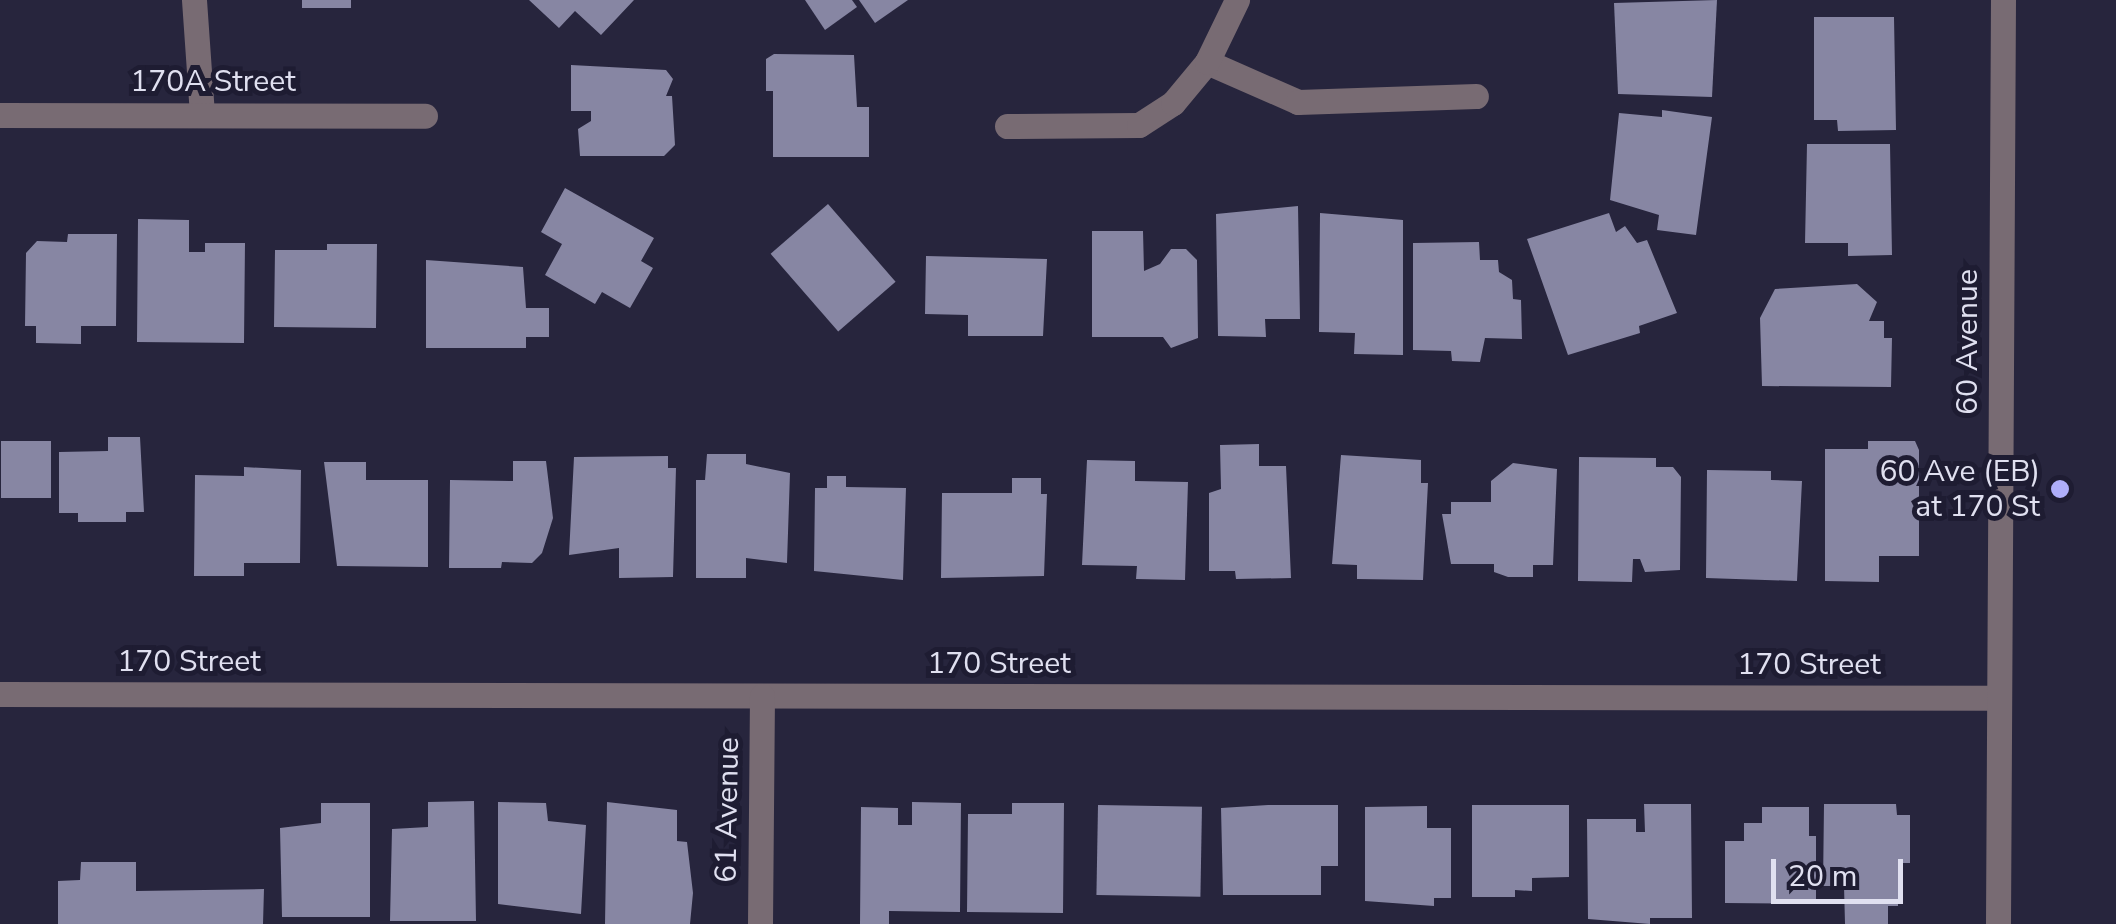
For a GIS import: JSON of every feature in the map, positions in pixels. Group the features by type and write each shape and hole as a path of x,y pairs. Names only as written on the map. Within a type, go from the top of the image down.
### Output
{"street":[{"path":"194,0 202,114"},
{"path":"1006,126 1139,125 1173,103 1206,62 1237,0"},
{"name":"60 Avenue","path":"1998,924 2003,0"},
{"path":"1206,62 1298,102 1476,96"},
{"name":"170A Street","path":"0,114 425,116"},
{"name":"170 Street","path":"0,694 1999,698"},
{"name":"61 Avenue","path":"760,924 762,696"}],"building":[{"path":"302,0 351,0 351,8 302,8"},
{"path":"529,0 634,0 601,35 575,11 559,28"},
{"path":"805,0 852,0 857,7 825,30"},
{"path":"859,0 908,0 875,23"},
{"path":"1717,0 1712,97 1618,94 1614,3"},
{"path":"1814,17 1894,17 1896,130 1838,131 1837,120 1814,120"},
{"path":"774,54 854,55 857,107 869,107 869,157 773,157 773,91 766,91 766,59"},
{"path":"571,65 666,70 673,79 666,96 672,96 675,145 664,156 580,156 578,129 591,121 591,111 571,111"},
{"path":"1662,110 1712,117 1696,235 1657,230 1659,215 1610,200 1619,113 1662,117"},
{"path":"1807,144 1890,144 1892,255 1848,256 1848,243 1805,243"},
{"path":"565,188 654,238 641,261 653,268 630,308 602,292 595,304 545,275 562,244 541,232"},
{"path":"828,204 896,282 838,332 771,254"},
{"path":"1298,206 1300,319 1265,319 1266,337 1218,336 1216,214"},
{"path":"1320,213 1403,220 1403,355 1354,354 1355,333 1319,332"},
{"path":"1609,213 1616,232 1625,226 1637,243 1647,240 1677,313 1639,326 1640,333 1568,355 1527,239"},
{"path":"138,219 189,220 189,252 205,252 205,243 245,243 244,343 137,342"},
{"path":"1092,231 1143,231 1144,271 1160,264 1171,249 1186,249 1197,260 1198,338 1171,348 1163,337 1092,337"},
{"path":"68,234 117,234 116,326 81,326 81,344 36,343 36,326 25,326 26,253 37,241 67,242"},
{"path":"1479,242 1480,260 1498,260 1499,272 1512,280 1513,299 1521,300 1522,339 1485,338 1480,362 1452,361 1451,351 1413,350 1413,243"},
{"path":"327,244 377,244 376,328 274,327 275,250 327,250"},
{"path":"926,256 1047,259 1043,336 968,336 968,315 925,314"},
{"path":"426,260 523,267 526,308 549,308 549,337 526,337 526,348 426,348"},
{"path":"1857,284 1877,302 1869,321 1884,321 1884,338 1892,338 1891,387 1762,386 1760,318 1775,289"},
{"path":"108,437 140,437 144,512 126,512 126,522 78,522 78,513 59,513 59,452 108,451"},
{"path":"1,441 51,441 51,498 1,498"},
{"path":"1868,441 1915,441 1919,450 1919,556 1879,556 1879,582 1825,581 1825,449 1868,449"},
{"path":"1259,444 1259,466 1286,466 1291,578 1236,579 1235,571 1209,571 1209,493 1221,489 1220,445"},
{"path":"707,454 746,454 746,464 790,473 787,563 746,558 746,578 696,578 696,480 705,480"},
{"path":"1341,455 1421,460 1421,483 1428,483 1423,580 1357,579 1357,565 1332,564"},
{"path":"668,456 668,468 676,468 673,577 619,578 619,548 569,555 574,457"},
{"path":"1579,457 1656,458 1656,467 1673,467 1681,477 1680,570 1645,572 1640,559 1633,559 1632,582 1578,581"},
{"path":"1087,460 1135,461 1135,481 1188,482 1185,580 1136,579 1137,566 1082,565"},
{"path":"513,461 546,461 553,518 542,553 532,563 502,562 501,568 449,568 450,480 513,481"},
{"path":"324,462 366,462 366,480 428,480 428,567 337,566"},
{"path":"1513,463 1557,469 1553,565 1533,565 1533,577 1508,577 1494,572 1494,564 1451,564 1442,514 1451,514 1451,502 1491,502 1491,481"},
{"path":"244,467 301,470 300,563 244,563 244,576 194,576 195,475 244,476"},
{"path":"1707,470 1771,471 1771,480 1802,481 1797,581 1706,578"},
{"path":"827,476 846,476 846,487 906,488 903,580 814,571 815,488 827,488"},
{"path":"1012,478 1041,478 1041,494 1047,494 1044,576 941,578 942,493 1012,493"},
{"path":"474,801 476,921 390,921 392,829 428,827 428,802"},
{"path":"498,802 546,803 548,821 586,825 581,914 498,904"},
{"path":"607,802 677,810 677,841 687,842 693,893 690,924 605,924"},
{"path":"912,802 961,803 960,912 889,911 889,924 860,924 861,807 898,808 898,825 912,825"},
{"path":"321,803 370,803 370,917 282,917 280,828 321,823"},
{"path":"1012,803 1064,803 1063,913 967,912 968,814 1012,814"},
{"path":"1644,804 1691,804 1692,918 1650,918 1650,924 1588,919 1587,819 1636,819 1636,832 1645,832"},
{"path":"1824,804 1896,804 1897,815 1910,815 1910,863 1898,863 1898,906 1888,906 1888,924 1845,924 1844,886 1823,886"},
{"path":"1098,805 1202,807 1200,897 1096,895"},
{"path":"1338,805 1338,866 1321,866 1321,895 1223,895 1221,808"},
{"path":"1472,805 1569,805 1569,877 1532,878 1532,891 1515,890 1515,897 1472,897"},
{"path":"1427,806 1427,828 1451,828 1451,898 1434,898 1434,906 1365,901 1365,807"},
{"path":"1762,807 1809,807 1809,836 1816,836 1816,904 1725,903 1725,841 1744,841 1744,823 1762,823"},
{"path":"81,862 136,862 136,891 264,889 263,924 58,924 58,881 80,880"}],"place":[{"name":"60 Ave (EB) at 170 St","path":"2060,489"}]}
